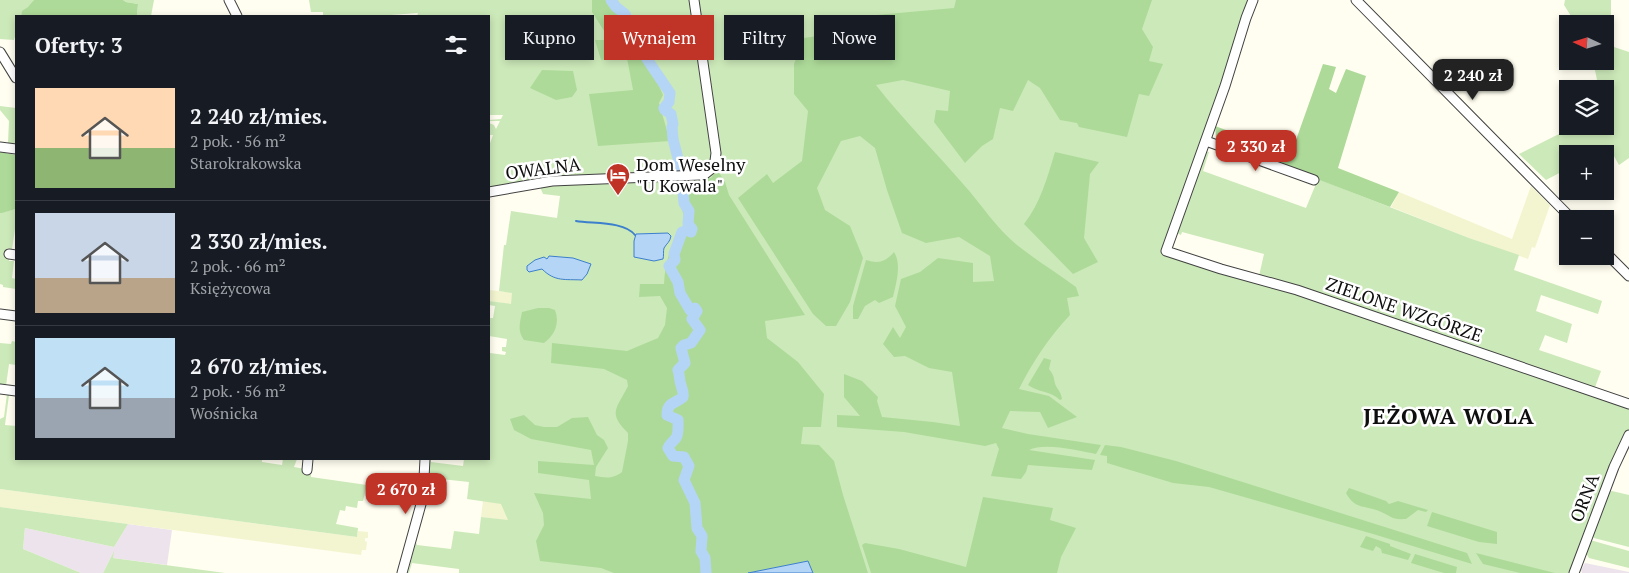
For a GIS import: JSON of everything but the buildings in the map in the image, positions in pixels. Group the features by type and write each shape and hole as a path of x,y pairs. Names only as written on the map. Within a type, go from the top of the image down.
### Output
{"street":[{"path":"229,0 236,15"},
{"name":"OWALNA","path":"490,192 552,181 688,176 705,174 710,170 715,161 715,146 694,0"},
{"path":"1253,0 1206,141 1314,180"},
{"path":"1356,0 1563,210"},
{"path":"0,52 15,76"},
{"name":"ZIELONE WZGÓRZE","path":"1206,141 1166,251 1221,269 1297,290 1629,404"},
{"path":"0,147 15,149"},
{"path":"1614,261 1629,276"},
{"path":"0,314 15,316"},
{"path":"0,389 15,391"},
{"name":"ORNA","path":"1574,573 1614,468 1629,435"},
{"path":"307,470 308,460"},
{"path":"402,573 423,497 425,460"}],"shaded area":[{"path":"128,524 172,530 167,565 113,558 113,553 103,573 81,573 23,549 25,528 114,547"},
{"path":"1585,563 1629,573 1582,573 1581,570"}],"green space":[{"path":"0,0 34,0 21,15 15,15 14,40 0,39"},
{"path":"34,0 123,0 138,4 137,15 21,15 22,11"},
{"path":"123,0 154,0 151,15 137,15 138,4"},
{"path":"309,0 1250,0 1164,250 1259,276 1264,254 1182,232 1181,235 1175,232 1205,151 1209,152 1203,171 1306,208 1318,179 1469,238 1519,255 1514,270 1602,301 1598,314 1541,295 1536,311 1572,324 1567,343 1545,335 1539,350 1601,371 1594,390 1629,403 1629,431 1598,500 1570,573 459,573 459,569 412,563 408,573 416,542 417,545 451,549 454,531 479,534 481,517 508,520 501,504 467,499 469,482 432,478 429,483 430,460 431,462 463,466 464,460 490,460 490,353 505,355 506,352 502,351 502,347 506,347 507,339 490,336 490,318 493,318 495,306 490,305 490,301 511,304 512,293 499,291 504,245 506,245 511,211 557,218 560,196 543,194 540,187 490,193 490,143 493,135 490,135 490,123 494,125 496,129 500,121 490,120 501,119 503,115 490,115 490,15 417,15 418,13 323,15 323,12 311,12"},
{"path":"592,0 607,0 609,6 619,15 604,15 604,31 592,12"},
{"path":"956,0 1152,0 1142,29 1153,47 1149,61 1163,64 1149,96 1139,94 1127,137 1079,127 1077,123 1060,120 1040,88 1028,80 1013,111 1000,108 993,139 982,146 965,163 934,122 936,110 948,111 950,91 903,80 876,85 1002,231 1024,251 1076,287 1079,296 1067,298 1070,315 1042,350 1019,389 1049,396 1077,417 1048,428 1040,412 1010,411 1002,428 1028,434 1101,445 1096,454 1053,447 1029,450 1095,460 1092,470 1028,465 1021,479 991,476 999,449 996,443 985,446 904,432 837,427 837,415 860,416 844,397 844,374 862,381 878,397 877,401 882,417 960,426 952,372 929,368 905,356 894,357 883,344 893,327 900,338 906,327 895,306 901,279 920,272 938,258 973,263 973,282 994,281 990,256 959,237 926,243 902,233 875,148 860,136 841,141 817,188 825,210 850,226 863,258 850,302 836,326 826,326 813,314 738,198 767,174 773,183 802,161 808,111 794,94 794,64 796,60 804,60 804,38 814,36 814,60 895,60 895,15 876,15 954,8"},
{"path":"1565,0 1611,0 1611,15 1570,15 1564,5"},
{"path":"595,40 604,40 604,60 601,60"},
{"path":"1614,47 1629,52 1629,158 1619,165 1614,156 1614,145 1559,145 1559,173 1546,180 1519,154 1559,134 1614,135 1614,80 1597,80 1595,70 1614,70"},
{"path":"627,60 644,60 656,79 663,95 659,103 670,141 598,146 589,94 633,90"},
{"path":"1323,64 1336,67 1329,89 1336,93 1346,69 1366,76 1338,168 1399,192 1390,207 1220,142 1216,137 1215,126 1291,154"},
{"path":"542,70 573,71 577,90 572,97 556,100 530,88"},
{"path":"0,106 15,108 15,144 8,143 9,121 0,110"},
{"path":"0,152 15,155 15,209 0,213"},
{"path":"1055,152 1099,162 1090,174 1084,238 1098,262 1073,274 1024,224 1039,198"},
{"path":"718,171 725,182 729,195 805,315 765,321 767,338 798,362 824,394 821,427 803,427 801,444 819,445 834,461 868,573 813,573 808,561 748,573 614,573 601,568 540,561 536,541 544,525 543,513 534,493 591,499 589,480 538,473 538,461 594,465 591,450 531,439 514,430 510,419 524,415 535,425 557,427 572,418 588,417 597,435 604,440 608,448 596,467 595,476 616,476 622,472 628,433 618,420 616,410 628,386 627,380 604,369 551,363 552,343 627,351 658,338 665,325 667,308 660,296 639,297 640,284 664,284 670,253 676,238 685,225 678,183 711,178"},
{"path":"1531,186 1550,205 1535,248 1532,247 1528,259 1391,207 1399,192 1512,239"},
{"path":"15,209 12,249 7,248 6,258 9,258 9,261 14,261 12,278 15,279 15,289 3,287 0,284 0,213"},
{"path":"894,252 898,268 893,297 879,303 875,300 865,306 858,319 853,319 853,306 866,260 882,261"},
{"path":"490,290 516,293 515,305 490,301"},
{"path":"538,308 555,310 557,320 556,328 544,343 524,340 520,330 522,312"},
{"path":"12,341 15,342 15,365 9,364 6,386 0,386 0,343 11,344"},
{"path":"1044,358 1051,360 1049,369 1061,395 1062,399 1060,400 1028,385"},
{"path":"7,394 9,395 5,425 15,426 15,460 262,460 262,462 282,465 283,460 297,460 294,467 305,469 305,472 311,474 311,477 367,485 363,501 358,501 357,508 346,506 345,511 340,510 336,524 358,528 357,537 0,489 0,419 4,417"},
{"path":"1105,445 1121,447 1176,461 1467,553 1472,564 1209,487 1173,483 1107,463 1107,456 1100,455"},
{"path":"1349,488 1386,501 1389,504 1398,501 1428,510 1426,512 1418,510 1406,519 1394,518 1374,509 1357,505 1346,493"},
{"path":"0,489 357,537 358,531 368,532 368,538 365,538 367,542 366,550 362,550 361,555 0,507"},
{"path":"1612,491 1629,495 1629,547 1594,538 1591,535 1608,492"},
{"path":"983,497 1053,508 1050,520 1076,528 1061,557 1057,573 871,573 862,545 865,543 899,549 966,567"},
{"path":"483,501 512,505 510,521 481,517"},
{"path":"0,507 128,524 114,547 25,528 23,549 81,573 0,573"},
{"path":"1432,512 1497,532 1497,544 1479,542 1427,526"},
{"path":"1366,536 1411,554 1408,560 1382,553 1381,549 1376,546 1373,551 1360,547"},
{"path":"1590,540 1629,551 1629,568 1589,558 1586,553"},
{"path":"114,551 113,558 225,573 103,573"},
{"path":"1476,553 1555,573 1520,573 1483,564"},
{"path":"1415,554 1457,567 1456,573 1444,573 1411,563"}],"water":[{"path":"668,233 671,236 664,248 663,259 654,261 634,257 636,234"},
{"path":"549,256 573,258 591,264 582,280 556,278 542,269 529,272 527,270 527,266 535,260 544,257 547,259"},
{"path":"808,561 813,573 748,573"}],"waterway":[{"path":"611,0 625,14 639,45 646,52 647,59 670,93 669,102 664,108 671,114 673,139 681,170 684,203 689,211 688,224 692,229 691,232 687,230 682,232 674,254 675,260 669,266 678,282 680,293 690,310 695,308 697,311 692,319 700,330 691,343 681,348 685,363 678,370 683,397 670,405 667,411 667,415 678,420 678,434 668,448 673,456 684,457 689,466 684,480 695,503 697,528 702,536 701,551 705,558 706,573"},
{"path":"576,221 616,225 624,227 635,235"}],"place":[{"name":"Dom Weselny \"U Kowala\"","path":"618,196"}],"district":[{"name":"JEŻOWA WOLA","path":"1449,416"}]}
